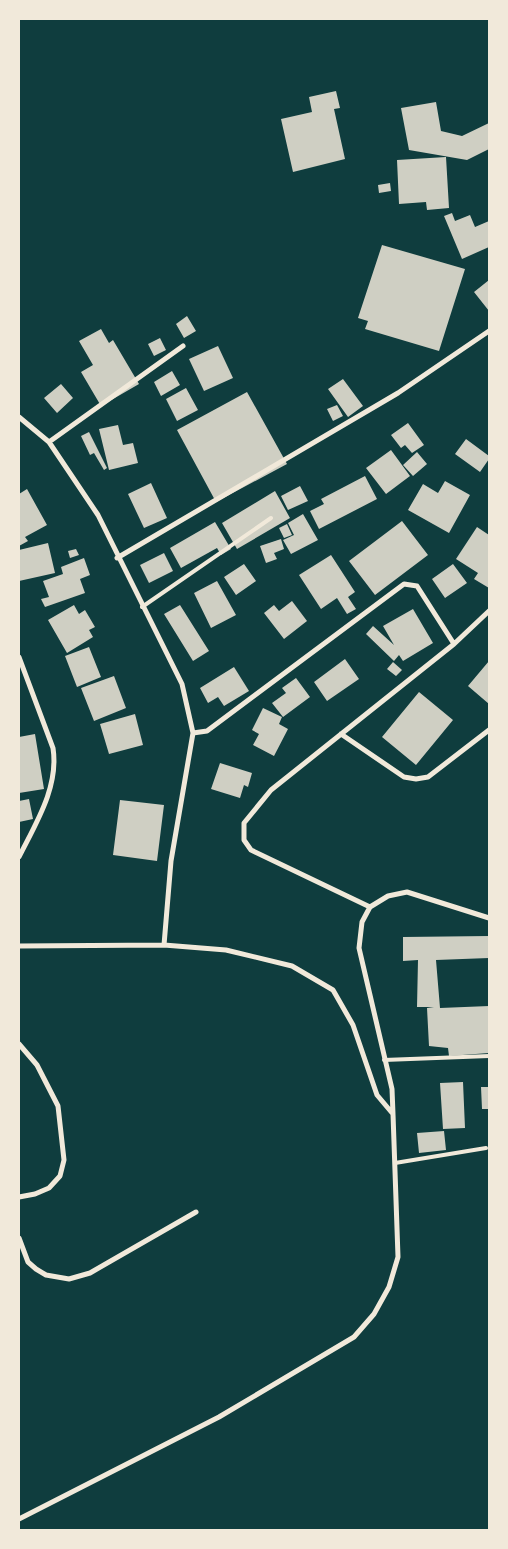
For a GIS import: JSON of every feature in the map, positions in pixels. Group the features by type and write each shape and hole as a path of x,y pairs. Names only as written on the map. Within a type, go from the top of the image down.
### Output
{"street":[{"path":"117,558 398,393 489,331"},
{"path":"49,442 183,346"},
{"path":"19,417 49,442 98,515 117,558 182,684 193,733 171,861 164,945"},
{"path":"193,733 207,731 404,584 417,586 454,644"},
{"path":"370,907 251,850 243,834 247,817 271,790 454,644 489,611"},
{"path":"19,657 53,748 55,763 50,793 19,857"},
{"path":"341,734 404,776 416,780 434,774 489,730"},
{"path":"19,1519 218,1416 354,1337 374,1314 389,1287 398,1257 392,1089 359,948 362,922 370,907 388,896 407,892 489,918"},
{"path":"19,946 164,945 226,950 292,966 333,990 353,1025 377,1096 393,1114"},
{"path":"19,1044 37,1065 58,1106 64,1160 60,1176 50,1188 35,1194 19,1197"},
{"path":"19,1238 28,1262 36,1269 46,1275 68,1279 90,1273 196,1212"}],"lane":[{"path":"142,608 272,518"},
{"path":"384,1060 489,1056"},
{"path":"395,1164 486,1148"}],"building":[{"path":"336,91 340,108 334,109 345,159 293,172 281,119 312,112 309,97"},
{"path":"436,102 441,131 462,136 489,123 489,149 467,160 409,150 401,108"},
{"path":"446,157 449,208 427,210 426,202 399,204 397,160"},
{"path":"390,183 391,191 379,193 378,185"},
{"path":"452,213 455,221 470,215 475,227 489,221 489,247 462,259 444,216"},
{"path":"382,245 465,269 439,351 365,329 368,321 358,318"},
{"path":"489,280 489,311 474,292"},
{"path":"187,316 196,331 184,338 176,324"},
{"path":"101,329 109,343 113,340 139,384 101,406 81,372 93,365 79,341"},
{"path":"160,338 166,350 154,356 148,344"},
{"path":"218,346 233,378 204,391 189,359"},
{"path":"172,371 180,385 161,396 154,382"},
{"path":"343,379 363,406 348,417 328,389"},
{"path":"61,384 73,398 57,413 44,398"},
{"path":"186,388 198,410 177,421 166,399"},
{"path":"247,392 287,464 216,502 177,430"},
{"path":"337,405 343,416 333,421 327,409"},
{"path":"408,423 424,445 412,453 405,445 401,448 391,435"},
{"path":"118,425 123,445 133,443 138,463 109,470 99,429"},
{"path":"89,432 107,468 104,470 94,453 90,455 81,436"},
{"path":"466,439 489,456 480,472 455,454"},
{"path":"391,450 410,476 386,494 366,468"},
{"path":"417,452 427,464 413,476 403,465"},
{"path":"365,476 377,499 319,529 310,511 324,504 321,499"},
{"path":"445,481 470,495 449,533 408,510 423,484 438,493"},
{"path":"151,483 167,518 144,528 128,494"},
{"path":"300,486 308,501 288,510 281,496"},
{"path":"27,489 47,525 25,537 28,541 19,546 19,494"},
{"path":"275,491 290,518 237,549 222,523"},
{"path":"303,514 318,540 291,554 283,540 294,535 288,523"},
{"path":"402,521 428,555 375,595 349,561"},
{"path":"215,522 231,549 221,555 217,548 181,568 170,548"},
{"path":"287,524 292,535 284,538 279,528"},
{"path":"477,527 489,535 489,588 474,579 478,573 456,559"},
{"path":"281,539 284,549 274,553 277,559 266,563 260,546"},
{"path":"48,543 55,573 19,581 19,550"},
{"path":"76,549 79,555 70,558 68,551"},
{"path":"164,553 173,571 149,583 140,565"},
{"path":"331,555 355,592 348,597 356,609 347,614 337,598 321,609 299,575"},
{"path":"84,558 90,575 80,579 85,593 45,607 41,599 49,597 43,581 63,574 61,567"},
{"path":"244,564 256,581 236,595 224,577"},
{"path":"453,564 467,583 445,598 432,579"},
{"path":"217,581 236,615 211,628 194,593"},
{"path":"292,601 307,621 284,639 264,613 274,605 279,611"},
{"path":"74,605 79,614 85,610 95,627 89,630 93,637 67,653 48,620"},
{"path":"180,605 209,651 193,661 164,614"},
{"path":"413,609 433,643 403,661 399,655 394,661 366,634 373,626 394,645 383,626"},
{"path":"89,647 101,677 77,687 65,656"},
{"path":"345,659 359,679 327,701 314,682"},
{"path":"489,661 489,704 468,686"},
{"path":"393,662 402,670 396,676 387,669"},
{"path":"234,667 249,691 224,706 218,697 208,703 200,688"},
{"path":"114,676 126,708 94,721 81,688"},
{"path":"296,678 310,697 283,717 272,703 286,693 282,688"},
{"path":"419,692 453,720 416,765 382,737"},
{"path":"263,708 282,717 279,724 288,729 274,756 253,745 259,734 252,730"},
{"path":"135,714 143,745 109,754 100,724"},
{"path":"35,734 44,789 19,793 19,737"},
{"path":"220,763 252,773 248,787 244,785 240,798 211,789"},
{"path":"29,799 33,819 19,822 19,801"},
{"path":"120,800 164,805 157,861 113,855"},
{"path":"489,936 489,958 436,960 440,1008 489,1006 489,1053 449,1056 448,1048 429,1046 427,1008 434,1007 417,1007 418,960 403,961 403,937"},
{"path":"463,1082 465,1128 443,1129 440,1083"},
{"path":"481,1087 489,1087 489,1109 482,1109"},
{"path":"444,1131 446,1150 419,1153 417,1133"}]}
